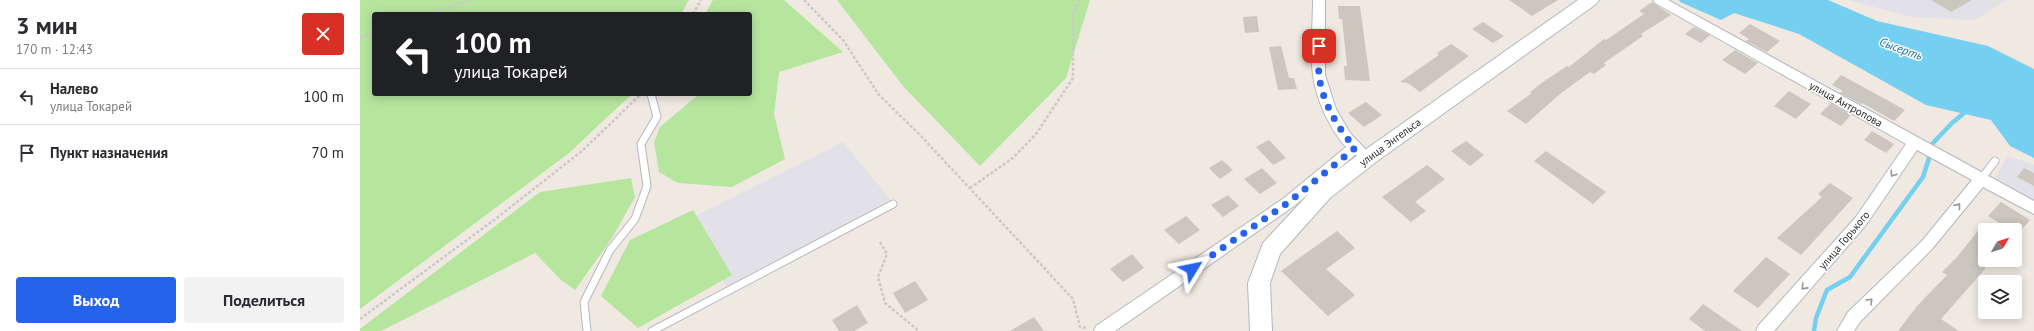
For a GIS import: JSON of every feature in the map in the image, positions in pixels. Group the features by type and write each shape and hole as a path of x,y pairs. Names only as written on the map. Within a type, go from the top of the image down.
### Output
{"street":[{"path":"1319,0 1319,75 1329,109 1345,137 1362,152"},
{"name":"улица Энгельса","path":"1261,331 1259,283 1271,249 1293,210 1323,192 1362,152 1590,0"},
{"name":"улица Антропова","path":"1659,0 2034,208"},
{"name":"улица Горького","path":"1764,331 1862,221 1915,142"},
{"path":"1845,331 1854,317 1927,245 1981,179"},
{"path":"1103,331 1293,210"}],"lane":[{"path":"587,331 584,302 610,250 635,219 647,186 641,144 657,117 652,96"},
{"path":"1981,179 1995,161"},
{"path":"652,331 893,204"}],"path":[{"path":"435,12 470,0"},
{"path":"694,12 701,0"},
{"path":"804,0 843,40 879,95 921,136 1073,299 1080,327 1103,331"},
{"path":"970,188 1013,158 1036,134 1052,107 1073,78 1073,15 1079,0"},
{"path":"360,38 372,34"},
{"path":"360,319 498,217 582,151 639,96"},
{"path":"880,242 887,254 878,277 885,303 919,331"}],"shaded area":[{"path":"1848,0 2006,0 1975,20 1911,17"},
{"path":"843,142 890,199 727,289 693,217"},
{"path":"2008,156 2034,165 2034,201 1994,179"}],"green space":[{"path":"360,0 689,0 682,12 372,12 372,96 630,96 569,153 360,309"},
{"path":"713,0 784,0 843,52 779,72 774,114 785,159 732,187 678,183 659,172 654,142 660,127 697,96 752,96 752,12 706,12"},
{"path":"837,0 1090,0 1066,78 980,166 903,86"},
{"path":"631,178 635,197 612,238 575,290 561,280 535,253 381,331 360,331 360,329 540,192"},
{"path":"693,210 732,275 638,328 601,296 630,240"}],"water":[{"name":"Сысерть","path":"1679,0 1828,0 1877,21 1988,46 2034,69 2034,158 2010,146 1991,120 1926,105 1799,34 1734,13 1721,20 1680,2"}],"building":[{"path":"1509,0 1558,0 1532,16"},
{"path":"1931,0 1972,0 1951,12"},
{"path":"1652,2 1671,15 1641,34 1643,36 1604,63 1606,65 1594,74 1590,72 1560,94 1526,124 1507,111 1532,93 1530,92 1543,82 1567,66 1569,67 1604,39 1606,40 1644,14 1639,11"},
{"path":"1338,6 1360,6 1370,81 1345,80 1344,66 1347,66 1342,19 1339,19"},
{"path":"1257,16 1259,32 1245,33 1243,17"},
{"path":"1483,22 1504,36 1493,43 1472,29"},
{"path":"1750,24 1780,41 1767,52 1746,41 1749,39 1739,33"},
{"path":"1694,27 1710,35 1701,43 1685,34"},
{"path":"1451,44 1469,56 1420,92 1408,83 1400,82 1439,55 1437,53"},
{"path":"1281,46 1289,78 1294,78 1297,89 1278,90 1269,47"},
{"path":"1735,50 1758,63 1745,74 1722,60"},
{"path":"1841,75 1905,110 1894,121 1862,103 1861,104 1840,93 1843,91 1832,85"},
{"path":"1789,91 1811,104 1796,119 1774,106"},
{"path":"1366,102 1382,115 1364,127 1348,113"},
{"path":"1831,103 1851,115 1841,126 1820,114"},
{"path":"1872,131 1894,144 1886,153 1864,140"},
{"path":"1269,140 1286,158 1273,165 1256,147"},
{"path":"1466,141 1484,155 1470,166 1451,151"},
{"path":"1546,151 1606,192 1593,204 1534,161"},
{"path":"1222,160 1233,170 1220,179 1209,168"},
{"path":"1427,165 1445,179 1415,202 1426,211 1411,222 1382,197"},
{"path":"1262,168 1277,183 1260,194 1244,179"},
{"path":"2024,168 2034,173 2034,186 2017,177"},
{"path":"1830,183 1853,198 1801,255 1777,238 1822,197 1818,194"},
{"path":"1228,195 1239,206 1223,217 1211,205"},
{"path":"2001,202 2030,220 2022,229 2022,223 2000,223 1988,216"},
{"path":"1186,216 1200,230 1179,244 1164,230"},
{"path":"1337,231 1355,248 1326,269 1355,295 1328,316 1281,271"},
{"path":"1978,231 1978,267 1985,267 1985,269 1978,275 1978,277 1941,319 1959,331 1898,331 1918,305 1947,275 1942,272 1957,257"},
{"path":"1132,254 1144,268 1123,282 1110,269"},
{"path":"1766,257 1790,274 1758,308 1733,291"},
{"path":"915,281 928,300 905,313 893,293"},
{"path":"1703,304 1742,331 1705,331 1689,319"},
{"path":"857,305 868,323 854,331 839,331 832,320"},
{"path":"1034,317 1044,331 1010,331"}],"waterway":[{"path":"1933,143 1952,123 1969,109"},
{"path":"1814,331 1816,318 1827,290 1850,277 1923,177 1929,158"}],"route":[{"path":"1192,269 1289,202 1355,148 1345,137 1329,109 1319,75 1319,46"}]}
